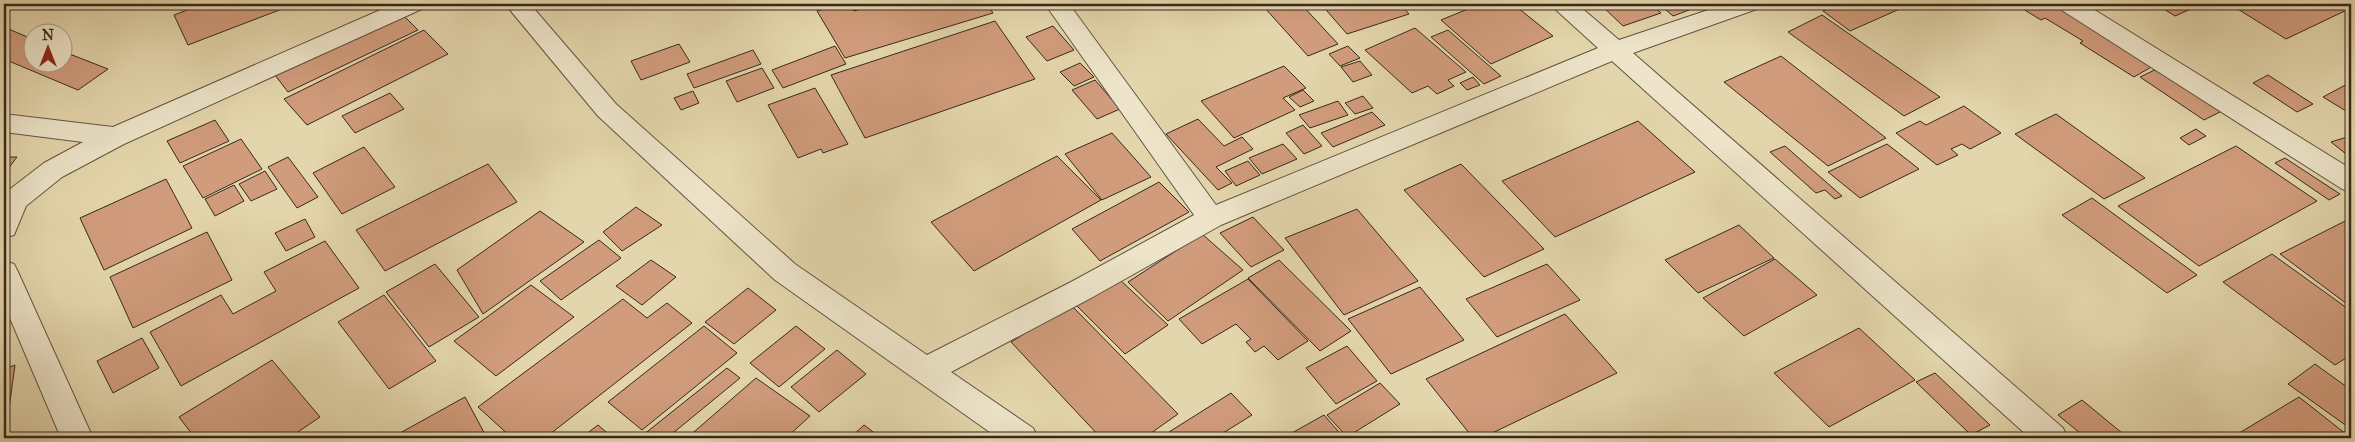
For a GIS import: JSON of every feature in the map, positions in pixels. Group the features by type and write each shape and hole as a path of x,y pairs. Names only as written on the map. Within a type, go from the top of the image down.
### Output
{"street":[{"path":"4,228 15,200 53,170 114,137 414,4"},
{"path":"517,4 607,110 778,265 1019,437"},
{"path":"1057,4 1211,218"},
{"path":"1563,4 2052,438"},
{"path":"925,371 1081,290 1211,218 1616,50 1749,4"},
{"path":"2068,4 2351,182"},
{"path":"4,123 114,137"},
{"path":"4,272 77,438"}],"building":[{"path":"203,4 295,4 188,45 174,15"},
{"path":"842,4 850,4 854,11 878,4 987,4 993,13 845,58 817,11"},
{"path":"1272,4 1301,4 1338,44 1308,56 1264,7"},
{"path":"1321,4 1400,4 1409,14 1347,34"},
{"path":"1480,4 1513,4 1553,36 1491,64 1441,20"},
{"path":"1600,4 1627,4 1634,10 1651,4 1661,13 1623,26"},
{"path":"1659,4 1705,4 1673,16"},
{"path":"1840,4 1911,4 1850,31 1823,11"},
{"path":"2015,4 2052,4 2153,66 2134,77 2080,43 2083,41 2045,18 2041,20"},
{"path":"2156,4 2202,4 2175,16"},
{"path":"2246,4 2345,4 2351,8 2286,39 2236,8"},
{"path":"403,15 418,30 288,92 275,75"},
{"path":"1822,15 1940,97 1904,116 1788,32"},
{"path":"995,21 1035,79 865,138 831,75"},
{"path":"1053,26 1074,50 1047,61 1026,37"},
{"path":"4,27 22,35 22,67 4,59"},
{"path":"1415,28 1466,72 1448,80 1454,86 1437,94 1428,86 1412,93 1365,50"},
{"path":"424,30 448,54 307,125 284,99"},
{"path":"1448,30 1501,76 1484,84 1431,37"},
{"path":"679,44 690,62 641,80 631,61"},
{"path":"835,46 846,64 783,88 772,70"},
{"path":"1348,46 1360,58 1340,66 1329,54"},
{"path":"753,50 761,64 694,88 687,74"},
{"path":"72,55 108,69 78,90 35,72 72,72"},
{"path":"1781,56 1886,138 1828,166 1724,82"},
{"path":"1360,61 1372,75 1353,82 1341,67"},
{"path":"1080,63 1094,77 1074,86 1060,72"},
{"path":"1284,66 1306,88 1283,98 1295,110 1234,138 1201,101"},
{"path":"2163,66 2228,108 2204,120 2140,77"},
{"path":"762,68 774,88 737,102 726,81"},
{"path":"2268,75 2313,104 2297,112 2253,83"},
{"path":"1473,77 1480,85 1467,90 1460,83"},
{"path":"1095,80 1120,109 1097,119 1072,90"},
{"path":"2351,82 2351,114 2323,97"},
{"path":"815,88 848,144 823,153 821,149 798,158 768,105"},
{"path":"1303,90 1314,101 1300,107 1289,97"},
{"path":"693,91 699,103 681,110 674,98"},
{"path":"390,93 404,109 355,133 342,116"},
{"path":"1363,96 1373,108 1355,114 1345,103"},
{"path":"1338,101 1348,115 1310,128 1299,115"},
{"path":"1964,106 2001,133 1970,149 1962,144 1951,149 1958,155 1937,165 1896,133 1920,121 1926,125"},
{"path":"1372,112 1385,125 1333,147 1321,133"},
{"path":"2056,114 2145,178 2104,199 2015,134"},
{"path":"1198,119 1224,146 1242,137 1253,149 1216,167 1232,183 1218,190 1166,134"},
{"path":"215,120 229,141 180,163 167,141"},
{"path":"1638,121 1695,172 1555,237 1502,181"},
{"path":"1303,125 1322,146 1304,154 1286,133"},
{"path":"2196,129 2206,136 2189,145 2180,138"},
{"path":"1112,133 1151,177 1102,200 1065,154"},
{"path":"2347,137 2351,141 2351,152 2346,154 2331,142"},
{"path":"241,139 262,169 203,198 183,166"},
{"path":"1283,144 1297,159 1262,174 1249,158"},
{"path":"1887,144 1919,169 1860,198 1828,172"},
{"path":"1785,146 1842,196 1835,199 1825,190 1816,193 1770,152"},
{"path":"2236,146 2317,201 2199,266 2118,206"},
{"path":"364,147 395,187 342,214 313,173"},
{"path":"1057,156 1101,200 974,271 931,222"},
{"path":"4,157 17,157 4,174"},
{"path":"288,157 318,197 297,208 268,167"},
{"path":"2285,158 2340,194 2329,200 2275,163"},
{"path":"1248,161 1260,175 1236,186 1225,171"},
{"path":"488,164 517,202 385,271 356,230"},
{"path":"1461,164 1544,249 1484,277 1404,190"},
{"path":"265,171 277,189 251,201 239,184"},
{"path":"166,179 192,228 104,270 80,218"},
{"path":"1159,182 1189,212 1100,261 1072,229"},
{"path":"234,185 244,201 215,216 205,199"},
{"path":"2092,198 2197,275 2167,293 2062,215"},
{"path":"636,207 662,225 622,251 603,232"},
{"path":"1357,209 1418,281 1344,315 1285,238"},
{"path":"540,211 584,242 483,314 457,270"},
{"path":"1253,217 1284,250 1251,267 1220,233"},
{"path":"2351,218 2351,307 2280,254"},
{"path":"305,219 315,237 286,251 275,233"},
{"path":"1739,225 1774,258 1698,293 1665,260"},
{"path":"207,232 232,280 133,328 110,277"},
{"path":"1202,234 1243,270 1168,321 1128,282"},
{"path":"599,240 621,258 561,300 540,281"},
{"path":"325,241 359,288 181,386 150,332 221,295 233,314 276,291 264,272"},
{"path":"2272,254 2351,311 2351,355 2335,365 2223,282"},
{"path":"1775,259 1817,295 1744,336 1703,298"},
{"path":"651,260 676,277 642,305 616,286"},
{"path":"1279,260 1351,331 1320,351 1248,278"},
{"path":"435,264 479,317 429,347 386,292"},
{"path":"1547,264 1580,300 1497,337 1466,299"},
{"path":"1118,278 1168,325 1125,354 1076,305"},
{"path":"1248,279 1308,341 1278,360 1264,346 1255,352 1246,342 1251,339 1236,324 1202,344 1179,319"},
{"path":"531,285 574,317 496,376 454,341"},
{"path":"1420,287 1464,340 1391,374 1348,319"},
{"path":"748,288 776,310 734,344 705,322"},
{"path":"384,295 436,361 389,389 338,322"},
{"path":"623,299 647,318 667,303 692,323 545,438 512,438 478,407"},
{"path":"1071,305 1178,414 1144,438 1101,438 1011,342"},
{"path":"1565,314 1617,373 1482,438 1473,438 1426,379"},
{"path":"704,326 737,353 642,430 608,402"},
{"path":"796,326 825,349 779,387 750,363"},
{"path":"1859,328 1915,380 1829,427 1774,373"},
{"path":"142,338 159,368 113,393 97,361"},
{"path":"1347,346 1377,381 1336,404 1306,368"},
{"path":"837,350 866,374 819,412 791,387"},
{"path":"272,360 320,417 289,438 195,438 179,417"},
{"path":"2315,364 2351,390 2351,429 2288,384"},
{"path":"15,365 5,438 4,438 4,369"},
{"path":"727,368 740,378 667,438 647,438 643,435"},
{"path":"1935,373 1990,425 1971,435 1916,382"},
{"path":"756,378 810,416 786,438 687,438"},
{"path":"1380,383 1400,404 1347,437 1327,415"},
{"path":"1231,393 1252,415 1215,438 1174,438 1169,432"},
{"path":"465,397 487,438 401,438 400,433"},
{"path":"2299,397 2351,438 2231,438"},
{"path":"2082,400 2128,438 2086,438 2058,415"},
{"path":"1324,415 1344,438 1283,438"},
{"path":"598,425 613,438 581,438"},
{"path":"864,425 881,438 850,438"}]}
